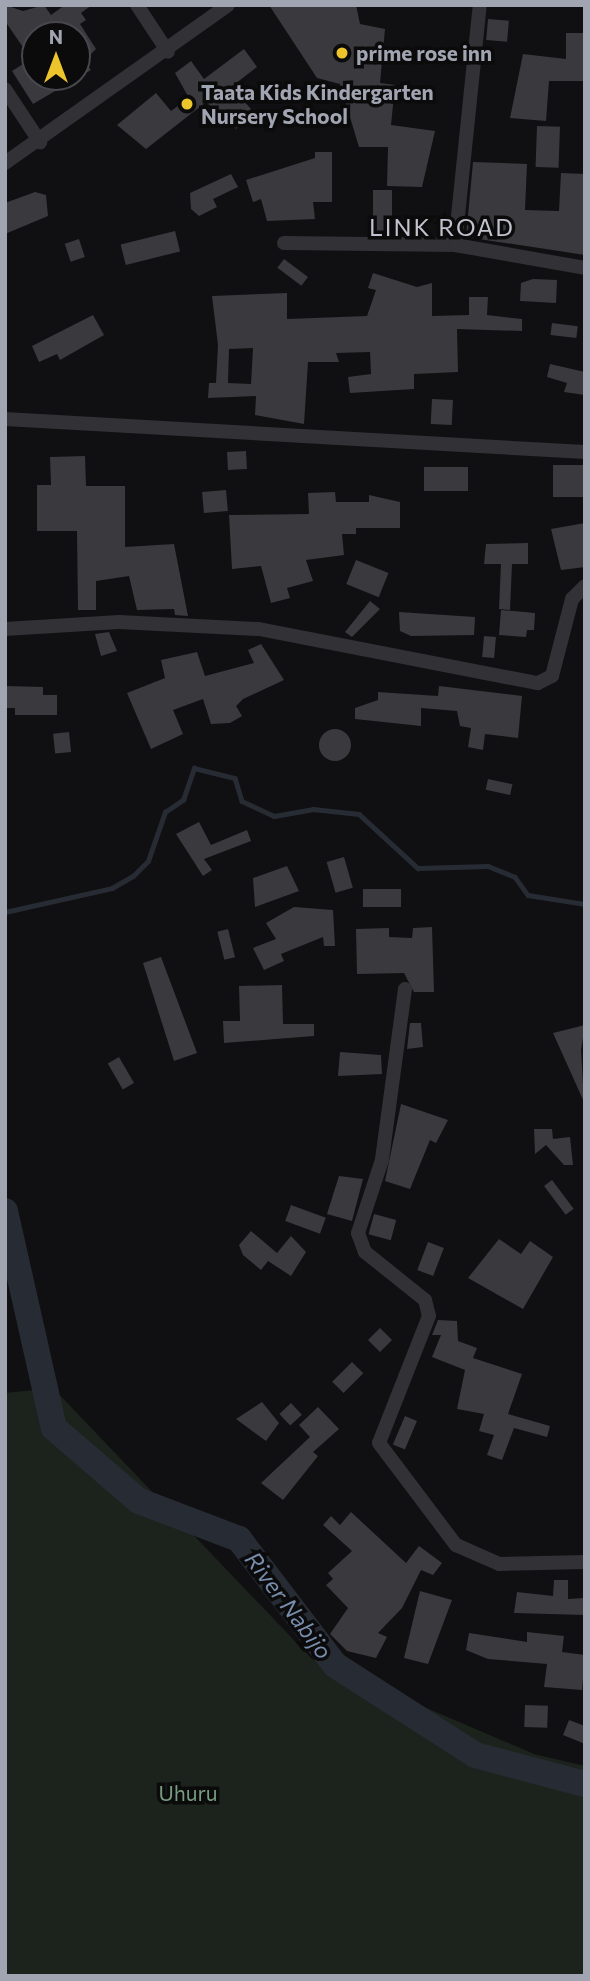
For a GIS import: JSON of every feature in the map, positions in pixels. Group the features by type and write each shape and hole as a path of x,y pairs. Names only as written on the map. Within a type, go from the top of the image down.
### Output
{"street":[{"path":"137,5 168,52"},
{"path":"5,163 40,142 168,52 228,5"},
{"path":"455,246 480,5"},
{"path":"5,89 40,142"},
{"path":"284,243 455,246 585,268"},
{"path":"5,419 585,452"},
{"path":"5,629 119,622 259,629 538,683 552,676 572,599 585,586"},
{"path":"405,989 382,1160 358,1233 365,1252 425,1300 429,1317 379,1443 456,1545 499,1564 585,1562"}],"green space":[{"name":"Uhuru","path":"53,1388 312,1659 534,1754 585,1766 585,1976 5,1976 5,1393"}],"building":[{"path":"5,5 23,11 44,5 51,15 65,5 92,5 81,13 84,21 21,21 21,44 5,21"},
{"name":"prime rose inn","path":"269,5 356,5 360,24 385,29 380,83 395,85 391,125 435,131 422,187 387,186 388,147 359,147 340,84 317,78"},
{"path":"488,19 509,21 507,42 486,40"},
{"path":"566,33 585,33 585,81 549,81 546,121 510,118 523,54 566,59"},
{"path":"91,41 96,49 91,54"},
{"path":"244,49 257,67 231,87 251,109 236,129 206,102 146,149 117,125 156,93 171,111 189,98 175,73 191,61 204,79"},
{"path":"21,65 21,85 12,71"},
{"path":"25,91 55,91 33,104"},
{"path":"537,126 560,127 559,168 536,167"},
{"path":"315,152 332,152 332,202 313,202 315,219 267,221 261,199 253,202 246,180 315,158"},
{"path":"473,162 527,164 525,210 559,211 561,173 585,174 585,255 466,237"},
{"path":"231,174 238,187 213,199 217,207 199,216 191,209 190,193"},
{"path":"373,190 392,190 392,231 373,231"},
{"path":"35,192 46,195 48,216 5,234 5,203"},
{"path":"175,231 180,251 126,265 121,245"},
{"path":"79,239 85,257 71,262 65,244"},
{"path":"284,259 308,277 301,286 277,268"},
{"path":"373,273 417,287 432,283 432,316 469,315 469,297 488,297 487,315 522,319 522,331 457,329 458,372 414,374 414,389 350,393 348,377 371,374 370,352 336,353 339,362 308,362 304,424 255,415 256,396 208,398 209,383 216,383 218,345 212,296 287,293 287,319 367,316 376,290 368,288","holes":["253,348 251,384 228,383 229,349"]},
{"path":"533,279 557,280 556,303 520,301 521,283"},
{"path":"93,315 104,335 60,360 57,354 39,362 32,346"},
{"path":"552,323 578,326 576,338 551,335"},
{"path":"550,364 585,372 585,395 564,392 567,383 547,377"},
{"path":"432,399 453,400 452,425 431,424"},
{"path":"246,451 247,469 228,470 227,452"},
{"path":"85,456 86,486 125,486 125,547 174,544 188,616 175,615 174,609 137,610 129,576 96,581 96,610 78,610 77,531 37,531 37,485 51,485 50,457"},
{"path":"553,465 585,465 585,497 553,497"},
{"path":"424,467 468,467 468,491 424,491"},
{"path":"226,490 228,511 204,513 202,492"},
{"path":"335,492 336,502 369,502 369,495 400,502 400,528 356,528 356,534 342,534 344,555 306,560 313,581 287,588 290,598 271,603 261,566 232,569 229,515 309,514 308,493"},
{"path":"585,523 585,567 561,570 551,529"},
{"path":"528,543 528,564 512,564 510,610 499,609 501,564 484,564 486,544"},
{"path":"356,560 388,573 379,597 346,584"},
{"path":"370,601 380,609 352,637 345,632"},
{"path":"501,610 535,613 534,630 527,630 526,637 499,635"},
{"path":"399,612 475,617 474,635 411,636 400,631"},
{"path":"109,632 117,651 101,656 95,634"},
{"path":"484,636 496,637 494,658 482,657"},
{"path":"261,644 284,680 243,699 236,706 242,716 230,723 211,724 203,699 173,710 183,734 151,749 127,693 165,678 161,660 197,652 205,676 254,663 248,650"},
{"path":"5,686 43,687 43,695 57,695 57,715 15,715 15,708 5,708"},
{"path":"439,686 522,696 518,738 485,734 483,750 468,747 471,728 460,726 457,711 421,708 421,726 355,719 355,708 378,700 378,692 438,696"},
{"path":"335,729 346,734 351,745 346,756 335,761 324,756 319,745 324,734"},
{"path":"69,732 71,752 55,754 53,734"},
{"path":"488,779 512,784 510,795 486,790"},
{"path":"199,822 211,845 247,830 251,841 204,859 212,870 203,876 176,834"},
{"path":"344,857 353,888 336,893 327,862"},
{"path":"287,866 299,891 255,907 253,878"},
{"path":"363,889 401,889 401,907 363,907"},
{"path":"294,907 333,910 335,946 324,946 323,937 281,954 284,961 264,970 253,948 276,939 266,923"},
{"path":"432,927 434,992 414,992 404,973 357,974 356,929 389,928 389,937 412,938 413,928"},
{"path":"228,929 235,957 224,960 217,932"},
{"path":"161,957 197,1053 174,1061 143,963"},
{"path":"282,985 283,1024 314,1024 314,1036 224,1043 223,1021 240,1021 239,986"},
{"path":"410,1023 421,1023 423,1047 407,1049"},
{"path":"585,1025 581,1050 584,1102 553,1033"},
{"path":"340,1052 381,1055 382,1074 338,1076"},
{"path":"119,1057 134,1083 123,1089 108,1064"},
{"path":"401,1104 448,1120 436,1143 430,1140 410,1189 385,1181"},
{"path":"534,1129 552,1129 553,1139 570,1137 573,1165 564,1165 546,1145 535,1154"},
{"path":"339,1176 363,1179 352,1221 327,1214"},
{"path":"552,1180 574,1209 566,1215 544,1186"},
{"path":"291,1205 326,1218 320,1234 285,1221"},
{"path":"374,1214 396,1220 391,1240 369,1234"},
{"path":"251,1231 277,1253 291,1236 306,1252 291,1276 268,1261 261,1270 243,1255 239,1245"},
{"path":"499,1239 521,1254 530,1241 553,1257 523,1309 468,1278"},
{"path":"428,1242 444,1248 433,1276 417,1270"},
{"path":"438,1320 457,1321 458,1341 477,1348 473,1358 522,1374 508,1414 550,1426 547,1437 514,1428 502,1460 487,1455 494,1435 479,1431 484,1414 457,1409 465,1370 432,1357 441,1335 432,1335"},
{"path":"380,1328 392,1340 380,1352 368,1340"},
{"path":"352,1362 363,1373 344,1393 332,1382"},
{"path":"262,1402 279,1423 266,1441 236,1419"},
{"path":"291,1403 302,1415 290,1426 279,1414"},
{"path":"318,1407 339,1429 313,1452 318,1456 283,1500 261,1483 310,1437 299,1425"},
{"path":"405,1416 417,1421 405,1450 393,1445"},
{"path":"351,1512 406,1563 419,1546 442,1563 433,1575 421,1570 402,1608 378,1633 387,1637 376,1658 347,1651 330,1634 348,1608 326,1585 333,1579 328,1573 352,1551 323,1525 331,1516 340,1525"},
{"path":"554,1580 568,1580 568,1599 585,1598 585,1615 514,1613 517,1592 553,1596"},
{"path":"420,1591 452,1600 428,1664 404,1658"},
{"path":"527,1632 564,1636 562,1652 585,1655 582,1690 544,1687 547,1664 488,1659 466,1650 469,1633 527,1642"},
{"path":"525,1705 548,1706 547,1728 524,1727"},
{"path":"569,1720 585,1726 585,1744 563,1735"}],"waterway":[{"path":"5,912 112,888 133,876 148,861 165,812 183,800 194,768 235,778 242,801 274,816 313,809 359,814 418,868 488,866 515,877 528,895 585,904"},
{"name":"River Nabijo","path":"5,1211 54,1428 139,1501 239,1539 335,1665 475,1755 585,1784"}],"place":[{"name":"prime rose inn","path":"342,53"},
{"name":"Taata Kids Kindergarten Nursery School","path":"187,104"}],"district":[{"name":"LINK ROAD","path":"442,227"}]}
